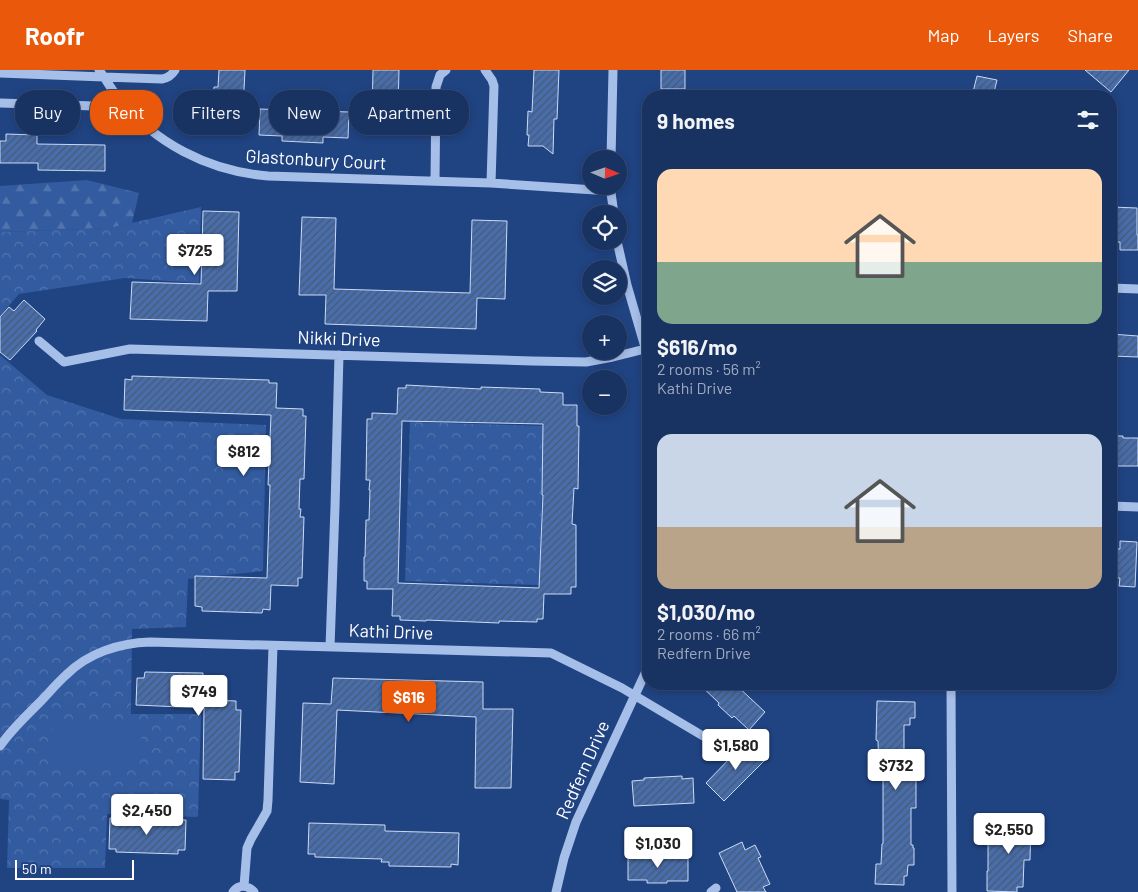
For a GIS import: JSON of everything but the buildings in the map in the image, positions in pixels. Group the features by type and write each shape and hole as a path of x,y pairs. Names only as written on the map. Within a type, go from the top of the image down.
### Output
{"street":[{"path":"0,74 102,74 162,79 173,74 175,70"},
{"path":"435,181 436,87 440,75 446,70"},
{"path":"485,70 494,86 491,183"},
{"path":"611,150 613,70"},
{"name":"Glastonbury Court","path":"102,74 112,90"},
{"path":"0,103 90,106"},
{"name":"Glastonbury Court","path":"157,135 165,142 203,161 233,171 268,176 582,187"},
{"path":"620,250 627,285 642,338"},
{"path":"1117,288 1138,289"},
{"name":"Nikki Drive","path":"39,341 64,362 130,349 586,362 613,358 642,350"},
{"path":"330,647 338,355"},
{"path":"1117,506 1138,507"},
{"name":"Kathi Drive","path":"0,746 10,732 66,674 91,657 107,650 124,645 150,642 551,653 635,695 703,736"},
{"path":"244,886 247,848 267,811 273,646"},
{"name":"Redfern Drive","path":"556,892 564,858 576,822 642,680"},
{"path":"951,690 952,892"},
{"path":"233,892 238,887 244,886 254,892"}],"green space":[{"path":"87,180 139,193 132,223 110,228 0,232 0,186"},
{"path":"201,207 199,283 125,278 19,294 0,316 0,232 110,228"},
{"path":"0,355 47,395 121,419 266,425 263,571 188,579 186,627 132,629 131,714 201,714 198,817 107,814 105,868 7,868 9,800 0,799"},
{"path":"410,422 544,426 539,585 405,581"},
{"path":"53,719 142,724 139,770 51,765"}]}
